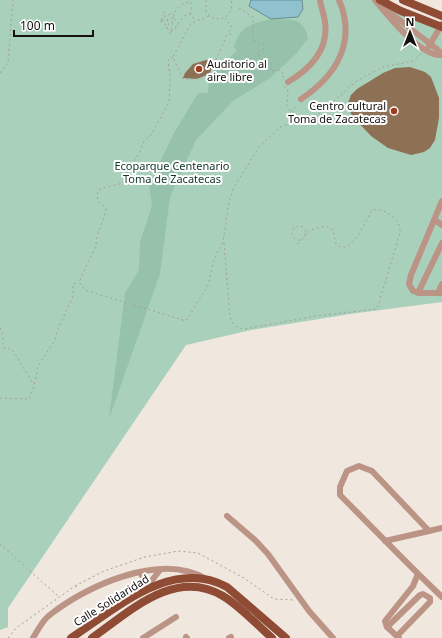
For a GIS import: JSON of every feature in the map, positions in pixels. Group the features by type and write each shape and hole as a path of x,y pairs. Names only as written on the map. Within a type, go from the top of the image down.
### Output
{"main road":[{"path":"403,0 442,16"},
{"path":"378,1 442,26"},
{"name":"Calle Solidaridad","path":"71,638 149,586 175,579 199,578 219,583 239,596 286,638"},
{"name":"Calle Solidaridad","path":"92,638 157,594 176,588 190,587 206,589 223,596 272,638"}],"street":[{"path":"288,82 309,67 320,54 325,38 325,22 320,0"},
{"path":"301,99 318,88 337,66 345,36 344,19 339,0"},
{"path":"378,1 440,52"},
{"path":"378,1 414,42 426,50 440,52"},
{"path":"426,50 442,26"},
{"path":"442,201 411,275 409,284 413,291 418,293 440,293 442,284"},
{"path":"435,220 442,225"},
{"path":"418,293 442,243"},
{"path":"429,531 372,471 359,466 347,471 340,487 340,495 442,597"},
{"path":"227,516 256,541 268,554 309,611 333,638"},
{"path":"385,540 442,528"},
{"path":"140,572 149,586 160,570"},
{"path":"32,638 49,614 84,593 124,575 160,570 185,570 196,573 209,580"},
{"path":"387,627 420,595 423,594 430,598 430,602 398,637 387,627 385,621 413,586 418,574"},
{"path":"144,638 176,617"}],"path":[{"path":"0,73 8,63 13,0"},
{"path":"206,0 204,8 208,16 217,20 225,18 231,10 231,0"},
{"path":"175,13 162,17 162,20 166,18 168,20 173,18 182,4 191,2 191,14 195,22"},
{"path":"239,8 253,17 253,40 268,46 258,52 259,57 271,64 271,71 280,70 284,74 283,84 288,91 286,102 292,123"},
{"path":"163,12 167,12 168,15"},
{"path":"176,22 179,23 184,16 191,14"},
{"path":"0,398 29,398 34,386 38,366 55,340 59,326 73,296 73,284 79,282 96,246 96,239 106,208 98,201 97,193 100,189 123,182 126,178 129,168 139,154 144,141 151,135 169,102 170,78 168,60 173,57 191,23 208,16"},
{"path":"167,28 170,30 176,29 175,27 178,25 173,18"},
{"path":"173,57 183,79 196,79 209,75 227,35 231,34 229,31 232,28 225,18"},
{"path":"167,28 164,26 168,20"},
{"path":"167,28 169,26 168,24 175,20"},
{"path":"172,22 175,27"},
{"path":"297,244 311,230 326,226 333,230 336,244 343,247 350,246 372,210 381,209 395,219 400,225 400,233 377,309 316,316 245,329 237,327 233,324 230,317 224,242 229,202 234,187 259,147 280,127 321,113 355,82 383,67 413,62 426,50"},
{"path":"290,113 301,99"},
{"path":"302,239 298,240 294,238 292,234 293,229 297,227 303,228 305,232 304,236"},
{"path":"79,282 85,290 186,321 208,285 215,257 224,242"},
{"path":"0,328 4,348 12,349 34,386"},
{"path":"0,544 60,598"},
{"path":"8,638 16,628 76,586 84,593"}],"green space":[{"name":"Ecoparque Centenario Toma de Zacatecas","path":"0,0 377,0 442,30 442,302 350,314 251,330 186,345 8,608 8,627 0,630"},
{"path":"271,19 290,20 299,23 306,31 308,38 297,53 270,78 233,101 196,140 170,197 160,274 109,419 125,293 139,270 140,242 152,206 149,184 174,133 198,93 208,93 209,75 237,51 234,47 243,30 253,24"}],"water":[{"path":"251,0 302,0 303,9 298,17 271,19 249,6"}],"building":[{"name":"Auditorio al aire libre","path":"206,60 216,62 209,74 197,79 183,78 185,73 193,64"},
{"name":"Centro cultural Toma de Zacatecas","path":"410,67 425,72 431,77 439,98 439,118 435,140 430,148 424,152 411,155 388,148 371,136 353,117 349,110 348,103 351,95 357,89 383,73 395,68"}],"place":[{"name":"Auditorio al aire libre","path":"199,69"},
{"name":"Centro cultural Toma de Zacatecas","path":"394,111"}]}
